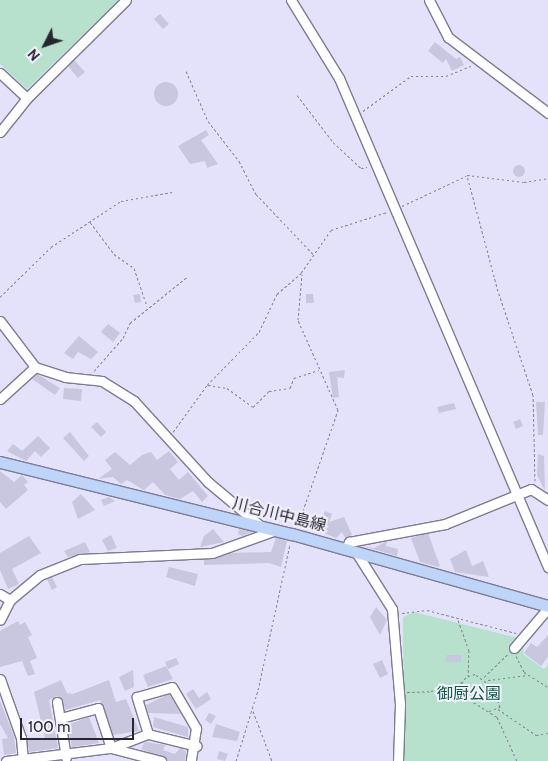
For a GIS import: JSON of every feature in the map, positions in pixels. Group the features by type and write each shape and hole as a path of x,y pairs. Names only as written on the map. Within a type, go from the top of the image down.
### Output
{"main road":[{"name":"川合川中島線","path":"0,462 294,534 548,607"}],"street":[{"path":"0,132 27,98 126,0"},
{"path":"291,0 339,78 548,567"},
{"path":"429,0 448,38 548,113"},
{"path":"0,73 27,98"},
{"path":"0,321 35,367 65,377 89,378 134,401 228,502 262,527"},
{"path":"0,399 35,367"},
{"path":"398,761 399,692 393,616 351,550 349,542 445,524 531,489 540,492 548,500"},
{"path":"0,620 10,600 40,575 80,559 212,553 276,530"},
{"path":"0,594 10,600"},
{"path":"514,648 526,638 548,607"},
{"path":"0,679 21,738 23,759"},
{"path":"148,734 137,697 172,686 196,728 197,746 191,761"},
{"path":"57,702 66,757"},
{"path":"61,718 98,708 111,748"},
{"path":"6,761 66,757 111,748 148,734 197,746"},
{"path":"111,748 161,761"},
{"path":"0,756 1,761"}],"path":[{"path":"355,115 411,76 446,76 478,61"},
{"path":"186,71 208,120 239,162 256,194 313,255"},
{"path":"297,95 354,162 361,168 376,163"},
{"path":"466,176 498,291 533,395 532,473 540,492"},
{"path":"168,438 207,386 259,332 277,294 302,271 331,230 343,224 356,224 396,209 466,176 524,182 548,178"},
{"path":"0,297 32,262 89,220 121,201 172,192"},
{"path":"89,220 114,254 134,268 147,307"},
{"path":"236,761 252,710 294,534 338,410 298,320 302,271"},
{"path":"89,378 147,307 187,277"},
{"path":"207,386 227,388 253,407 269,391 290,388 294,378 320,369"},
{"path":"393,616 417,609 526,638"},
{"path":"399,692 432,691 463,682 469,676 469,650 458,619"},
{"path":"483,678 514,648 527,675 548,687"},
{"path":"486,680 527,675"},
{"path":"469,676 486,680 498,709 536,735 548,733"},
{"path":"463,682 465,697 489,711 502,725 517,761"},
{"path":"489,711 498,709"},
{"path":"252,710 272,761"}],"green space":[{"path":"0,0 119,0 27,89 0,64"},
{"name":"御厨公園","path":"414,612 518,638 524,643 523,654 544,669 548,665 548,761 404,761 403,617"}],"building":[{"path":"160,14 169,24 163,29 154,19"},
{"path":"435,42 456,59 460,57 464,65 452,71 446,59 443,63 428,51"},
{"path":"74,60 85,72 78,78 68,66"},
{"path":"166,82 171,83 177,89 177,99 171,105 166,106 161,105 155,99 154,94 155,89 161,83"},
{"path":"206,130 209,135 201,140 218,164 207,168 205,161 190,164 178,146"},
{"path":"517,165 521,165 525,171 521,177 517,177 513,173 513,169"},
{"path":"140,294 141,302 135,303 133,295"},
{"path":"306,294 313,294 314,303 306,303"},
{"path":"108,324 120,333 113,342 101,332"},
{"path":"79,336 98,352 91,359 78,352 73,359 64,353"},
{"path":"345,370 344,378 337,377 339,397 333,398 329,372"},
{"path":"37,374 60,388 55,395 32,379"},
{"path":"64,388 82,389 81,401 63,399"},
{"path":"536,402 545,402 543,435 538,435"},
{"path":"454,403 456,409 439,413 437,407"},
{"path":"520,419 523,426 516,429 513,422"},
{"path":"97,422 106,432 101,437 91,427"},
{"path":"70,432 89,456 84,461 63,438"},
{"path":"38,436 50,448 41,457 35,451 26,461 7,451 13,444 22,451"},
{"path":"169,451 178,462 170,469 179,480 188,472 208,496 202,502 193,491 180,499 165,495 153,482 144,490 127,480 121,484 113,477 98,479 112,469 105,460 115,452 130,465 142,455 151,452 157,460"},
{"path":"538,454 544,456 545,491 537,475"},
{"path":"0,471 14,482 22,475 28,482 24,485 28,490 6,509 0,502"},
{"path":"81,494 95,510 78,519 72,502"},
{"path":"109,497 115,501 104,506 101,500"},
{"path":"325,511 332,514 329,522 344,517 352,535 345,538 342,532 336,538 303,525 306,518 321,523"},
{"path":"213,529 224,542 200,547 204,536"},
{"path":"239,529 252,532 242,536 238,534"},
{"path":"428,533 440,566 438,567 420,562 411,538"},
{"path":"111,535 117,548 108,551 102,540"},
{"path":"29,536 41,553 12,569 19,584 8,589 0,570 0,553"},
{"path":"276,538 287,541 281,567 269,563 204,565 204,560 230,553 271,552"},
{"path":"387,541 386,546 398,549 397,556 363,546 374,548"},
{"path":"85,542 90,552 68,557 64,551"},
{"path":"466,550 472,566 483,561 489,577 455,572 450,559"},
{"path":"169,567 198,574 195,586 166,577"},
{"path":"52,577 57,587 52,590 47,579"},
{"path":"376,607 387,620 380,635 370,617"},
{"path":"18,621 20,625 25,622 32,635 28,637 37,658 30,661 35,674 28,676 22,661 0,667 0,631"},
{"path":"548,635 548,657 541,666 524,653 531,643 537,647"},
{"path":"446,655 461,655 461,662 446,662"},
{"path":"176,658 179,664 168,669 165,662"},
{"path":"382,660 388,674 380,678 373,664"},
{"path":"166,666 173,679 148,687 143,675"},
{"path":"133,670 134,687 125,691 119,677"},
{"path":"61,680 67,693 73,694 109,680 116,702 126,699 139,731 113,735 100,700 65,710 62,698 56,696 49,700 58,748 29,752 27,740 45,738 34,692"},
{"path":"193,689 199,698 207,692 211,699 196,709 186,694"},
{"path":"169,694 181,714 148,713 146,705"},
{"path":"0,701 14,736 16,753 4,755 2,739 8,738 0,724"},
{"path":"209,713 216,716 211,724 205,720"},
{"path":"89,717 99,743 72,747 67,725"},
{"path":"154,717 188,727 188,737 153,727"},
{"path":"216,724 240,732 237,741 212,737"},
{"path":"145,742 165,745 163,750 175,754 180,748 186,751 185,761 169,761 141,749"},
{"path":"219,751 228,754 225,761 217,759"}]}
